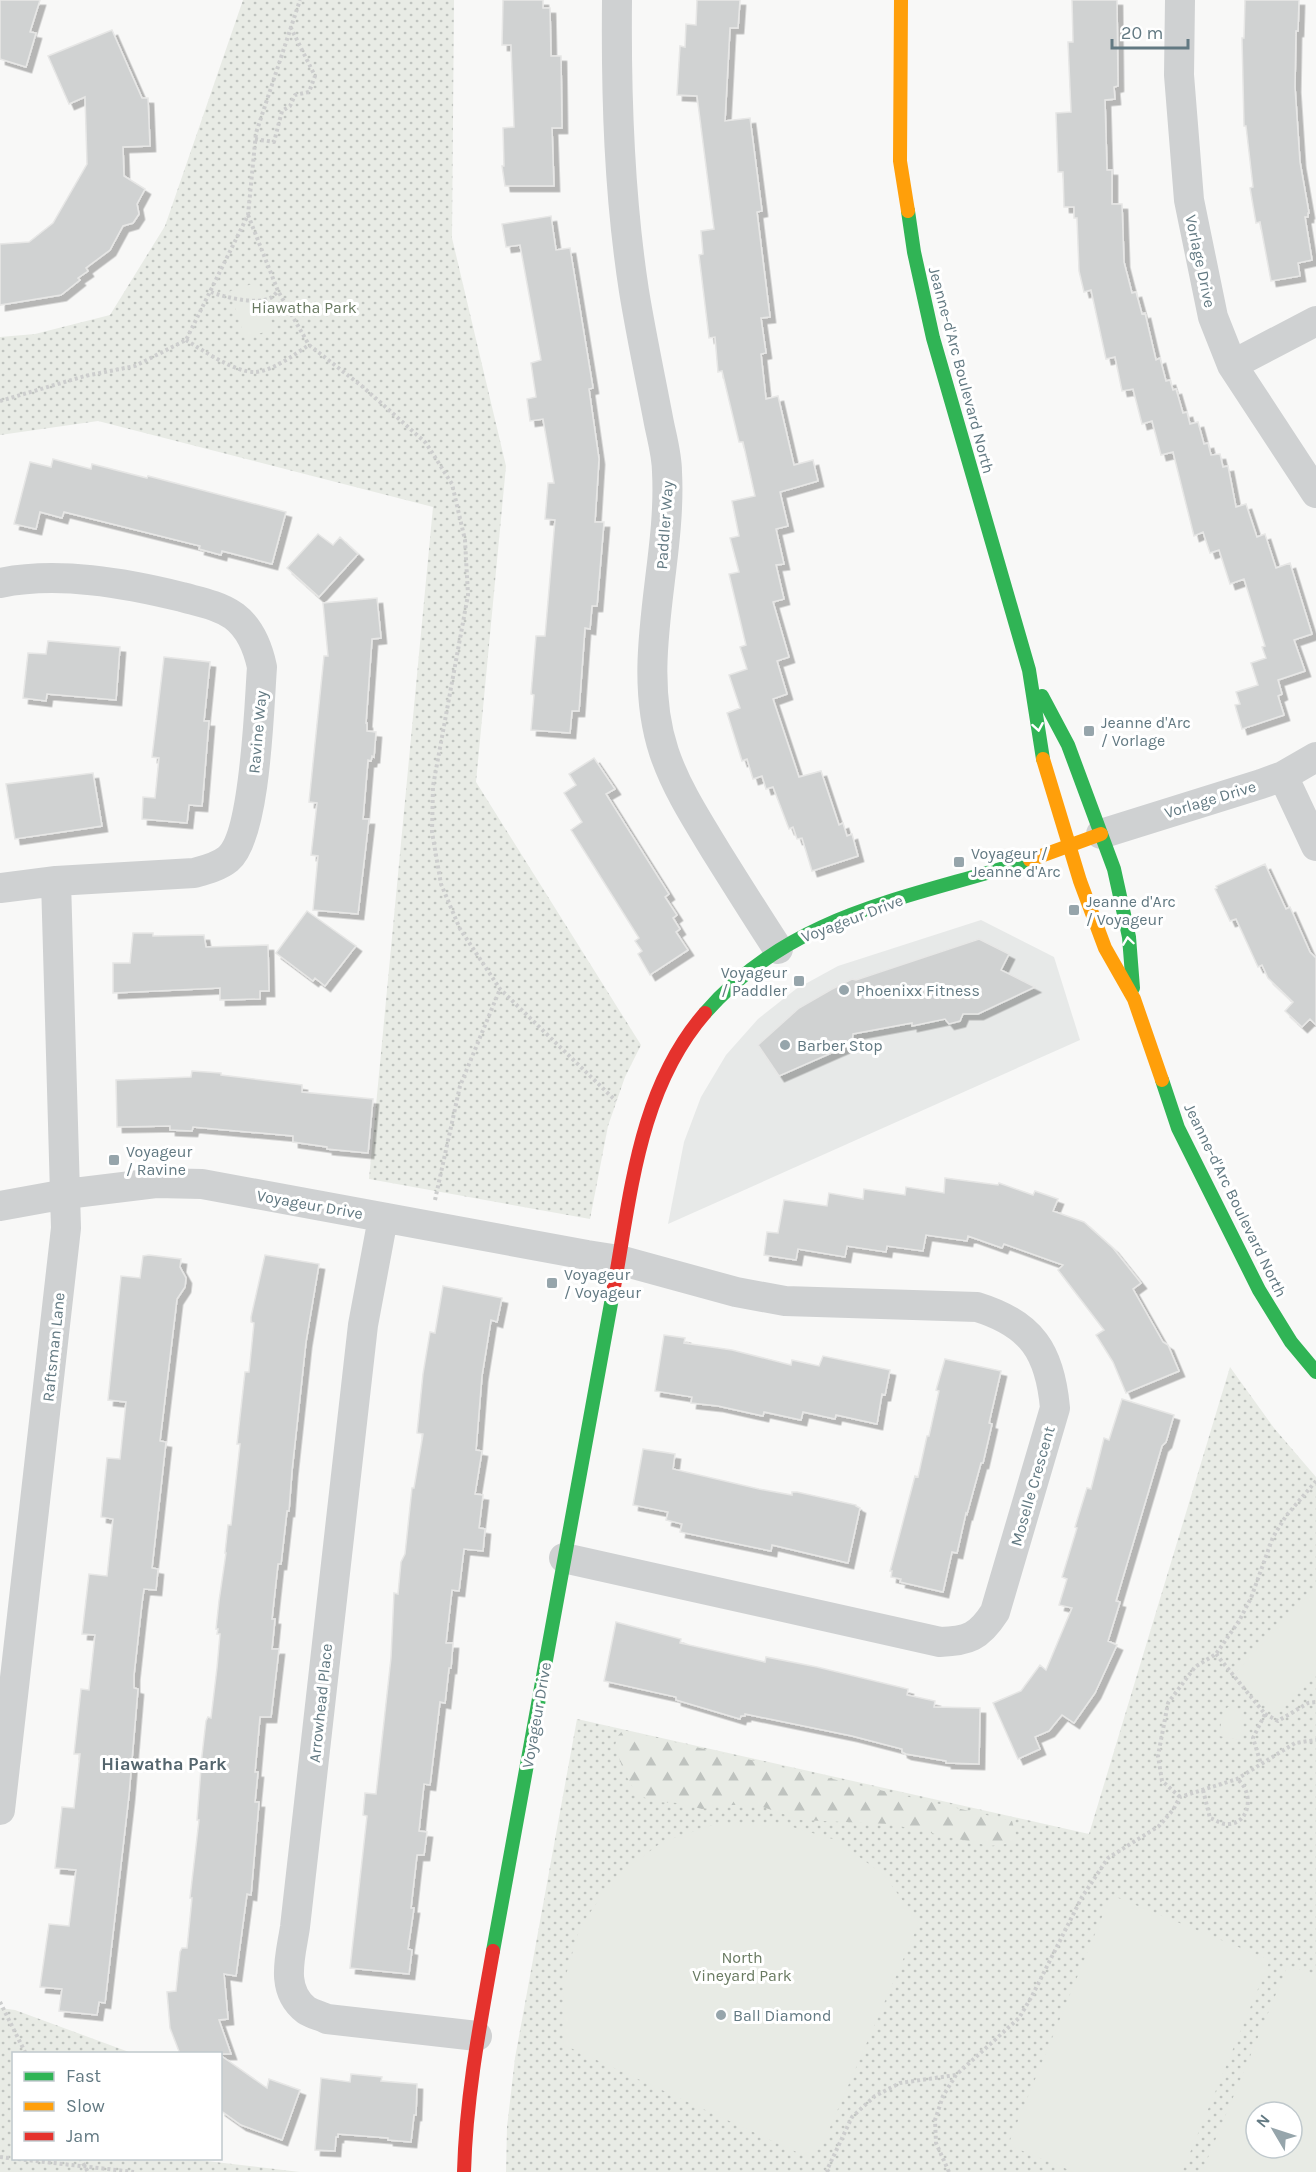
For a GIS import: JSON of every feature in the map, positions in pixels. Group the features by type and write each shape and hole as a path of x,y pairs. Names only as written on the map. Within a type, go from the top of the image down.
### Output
{"main road":[{"name":"Jeanne-d'Arc Boulevard North","path":"901,0 900,161 914,252 933,338 1029,670 1043,757 1105,948 1134,999 1178,1128 1259,1290 1292,1342 1316,1372"},
{"name":"Jeanne-d'Arc Boulevard North","path":"1029,670 1068,745 1114,869 1129,937 1134,999"},
{"name":"Voyageur Drive","path":"464,2172 465,2128 477,2036 619,1260 646,1117 673,1059 702,1013 721,994 778,949 808,932 871,908 1026,862 1101,834"}],"street":[{"name":"Paddler Way","path":"617,0 616,82 619,156 626,227 634,292 667,469 668,505 653,661 653,692 657,723 664,751 688,806 778,949"},
{"name":"Vorlage Drive","path":"1180,0 1179,75 1189,200 1213,316 1232,365 1316,493"},
{"path":"1232,365 1316,321"},
{"name":"Ravine Way","path":"0,583 31,578 103,582 141,587 217,606 235,616 249,633 258,649 262,667 250,805 243,833 229,858 212,868 194,873 56,881 0,888"},
{"name":"Vorlage Drive","path":"1101,834 1284,776 1316,757"},
{"path":"1284,776 1316,846"},
{"name":"Raftsman Lane","path":"0,1810 66,1228 56,881"},
{"name":"Voyageur Drive","path":"0,1206 66,1194 156,1183 202,1184 587,1256 619,1260"},
{"name":"Arrowhead Place","path":"383,1218 363,1325 288,1980 293,1995 306,2010 327,2019 477,2036"},
{"name":"Moselle Crescent","path":"564,1558 939,1642 973,1637 986,1626 995,1612 1054,1408 1053,1383 1046,1361 1027,1334 1001,1315 977,1307 951,1305 784,1301 736,1292 619,1260"}],"path":[{"path":"0,401 85,376 135,366 186,340 248,215 255,139 300,0"},
{"path":"255,139 274,142 282,111 290,106 295,95 309,92 315,76 291,27"},
{"path":"248,215 278,291 309,345 363,387 426,442 452,484 465,540 468,595 434,786 432,832 441,884 460,929 500,989 616,1101"},
{"path":"210,291 225,297 249,300 269,299 278,291"},
{"path":"186,340 227,364 254,372 281,363 309,345"},
{"path":"429,1226 460,1086 500,989"},
{"path":"1180,1797 1162,1781 1158,1756 1168,1703 1195,1667 1216,1654 1239,1621 1251,1598 1273,1537 1286,1516 1316,1482"},
{"path":"1216,1654 1265,1714 1278,1720 1308,1702 1316,1702"},
{"path":"1261,1764 1253,1738 1265,1714"},
{"path":"949,2172 936,2143 935,2120 943,2096 956,2075 1019,2018 1082,1897 1108,1858 1159,1826 1173,1810 1180,1797 1237,1779 1295,1743 1316,1740"},
{"path":"1203,1790 1210,1818 1231,1824 1242,1818 1248,1807 1247,1793 1237,1779"},
{"path":"0,2002 25,2052"},
{"path":"828,2172 852,2117 875,2096 900,2083 956,2075"},
{"path":"18,2160 85,2171 134,2172"}],"shaded area":[{"path":"981,920 1054,957 1080,1040 668,1224 684,1142 701,1097 726,1055 758,1019 796,989 838,966"}],"green space":[{"name":"Hiawatha Park","path":"243,0 454,0 452,238 506,466 476,782 641,1045 625,1077 608,1126 590,1219 369,1179 433,507 98,421 0,435 0,337 35,334 110,315 165,226"},
{"path":"258,282 274,329 245,338 230,291"},
{"name":"North Vineyard Park","path":"1230,1367 1274,1428 1316,1477 1316,2172 506,2172 507,2127 515,2058 577,1719 1089,1834"},
{"path":"1316,1587 1316,1670 1277,1712 1235,1673"},
{"path":"1228,1707 1237,1708 1243,1715 1240,1740 1219,1736 1223,1712"},
{"path":"623,1730 1012,1821 1017,1839 1013,1843 990,1846 890,1824 801,1820 757,1805 732,1805 702,1809 679,1803 653,1802 636,1793 624,1772 615,1746 617,1737"},
{"name":"Ball Diamond","path":"719,1823 779,1823 836,1840 884,1875 919,1923 821,2148 803,2155 564,2045 563,1985 580,1927 614,1878 662,1842"},
{"path":"1111,1895 1270,1960 1182,2172 1074,2172 1008,2145"},
{"path":"1288,1965 1316,1976 1316,2172 1202,2172"},
{"path":"0,2008 15,2010 129,2052 12,2052 12,2160 198,2160 300,2172 0,2172"}],"building":[{"path":"0,0 40,0 30,32 36,33 26,67 0,59"},
{"path":"503,0 543,0 543,8 550,8 551,56 561,56 562,128 552,128 554,186 505,186 502,166 504,166 503,128 514,127 511,45 502,45"},
{"path":"697,0 740,0 738,28 730,28 725,121 750,118 762,211 757,212 770,317 761,318 766,353 761,354 766,399 778,396 794,465 813,460 818,481 780,492 788,526 776,529 784,564 776,565 784,599 773,602 789,657 777,661 787,694 773,699 799,777 821,771 839,825 843,823 847,836 852,834 858,856 812,871 802,838 797,839 793,827 789,829 773,787 766,789 762,776 753,779 747,759 742,761 727,713 740,708 729,675 747,669 740,647 746,645 729,574 739,572 730,538 739,536 732,501 755,496 743,442 739,442 722,371 718,372 715,337 709,338 699,255 703,254 701,231 714,229 697,96 677,95 680,46 685,47 686,24 696,25"},
{"path":"1072,0 1117,0 1118,86 1114,87 1115,99 1105,100 1107,170 1112,170 1112,204 1122,204 1124,262 1132,293 1136,292 1142,314 1145,313 1156,360 1160,358 1166,381 1170,380 1173,390 1176,389 1183,413 1187,412 1190,424 1198,422 1204,444 1208,443 1211,455 1220,454 1223,467 1228,466 1236,507 1246,504 1257,537 1265,534 1276,568 1290,563 1312,634 1294,640 1305,671 1278,680 1282,694 1278,696 1284,715 1242,729 1235,705 1240,704 1236,692 1258,685 1251,663 1266,658 1262,647 1265,646 1244,579 1230,584 1219,550 1210,553 1203,532 1194,536 1173,452 1161,455 1152,421 1142,424 1133,389 1122,391 1115,357 1106,359 1091,290 1084,292 1079,271 1077,218 1074,218 1074,207 1064,207 1063,172 1058,172 1056,113 1071,112 1068,42 1073,42"},
{"path":"1245,0 1299,0 1295,87 1300,162 1309,213 1308,217 1305,217 1312,260 1298,263 1300,276 1271,281 1260,222 1256,223 1250,188 1253,187 1246,126 1244,126 1242,38 1244,38"},
{"path":"112,30 142,98 148,98 150,146 123,147 124,176 145,189 137,204 139,214 133,223 123,226 110,250 86,268 88,271 78,278 80,280 61,295 0,305 0,244 29,242 53,223 87,164 85,97 69,104 48,56"},
{"path":"551,216 556,250 570,248 593,388 589,389 599,459 595,522 604,522 597,606 592,606 590,629 585,628 579,711 572,711 570,733 531,730 534,695 531,694 536,636 545,636 555,520 545,519 548,483 554,483 543,419 530,421 527,399 536,397 531,363 541,360 520,245 506,247 502,224"},
{"path":"53,459 91,469 92,464 147,478 148,476 286,512 272,564 222,551 221,555 199,549 200,546 64,512 62,518 40,512 36,529 14,524 30,462 51,467"},
{"path":"318,534 333,545 340,537 358,554 319,597 287,568"},
{"path":"377,598 381,638 372,639 366,723 367,731 376,732 374,757 372,756 371,761 368,760 363,819 369,819 358,914 313,910 318,856 311,855 317,803 309,802 324,656 328,656 323,603"},
{"path":"48,641 120,647 116,700 47,694 46,701 23,698 28,653 46,654"},
{"path":"164,657 210,662 204,721 209,721 202,806 189,805 187,823 142,819 143,797 155,798 159,758 152,757"},
{"path":"594,758 615,789 606,794 669,894 665,897 677,915 673,918 680,929 676,932 688,950 650,975 638,954 642,951 635,941 639,938 571,830 582,822 564,793 576,785 569,774"},
{"path":"93,773 102,826 15,839 6,784"},
{"path":"1265,864 1286,909 1290,907 1310,952 1316,958 1316,1025 1310,1019 1302,1027 1285,1011 1293,1002 1268,978 1262,965 1258,967 1236,919 1230,921 1215,889 1216,886"},
{"path":"307,911 356,946 325,986 315,978 313,981 276,953"},
{"path":"133,933 153,933 153,936 204,935 206,947 268,945 269,991 260,991 260,999 220,1000 220,988 113,993 113,963 130,963"},
{"path":"979,939 1009,954 1001,970 1035,987 978,1014 963,1014 960,1021 949,1024 945,1019 853,1034 852,1044 779,1076 758,1045 799,1008 852,979 856,980"},
{"path":"192,1071 302,1085 302,1092 373,1099 368,1153 327,1149 327,1147 293,1142 293,1136 193,1127 192,1131 170,1130 170,1126 117,1127 116,1080 191,1077"},
{"path":"945,1178 998,1185 999,1183 1033,1195 1035,1191 1058,1199 1053,1211 1084,1222 1113,1248 1141,1283 1133,1289 1163,1342 1168,1345 1179,1371 1126,1393 1113,1362 1096,1335 1104,1330 1058,1270 1063,1265 1004,1244 1002,1248 968,1236 967,1241 926,1235 923,1251 887,1246 886,1252 847,1246 845,1257 798,1249 796,1260 764,1255 767,1232 778,1233 784,1200 827,1206 829,1193 863,1199 864,1189 905,1195 906,1187 944,1193"},
{"path":"265,1255 319,1264 306,1342 289,1511 287,1511 281,1564 278,1564 272,1619 275,1619 272,1649 279,1649 271,1717 260,1717 255,1772 258,1772 255,1802 259,1802 251,1895 247,1894 236,1976 224,1974 228,2019 219,2020 231,2054 179,2052 170,2028 167,1992 176,1991 180,1952 182,1948 187,1948 199,1820 197,1820 202,1755 206,1721 208,1717 211,1718 217,1668 220,1634 217,1634 218,1629 216,1629 228,1525 231,1525 245,1372 249,1372 254,1323 251,1322"},
{"path":"143,1256 181,1259 180,1267 186,1278 185,1287 177,1299 160,1441 166,1442 152,1568 158,1569 156,1590 144,1589 142,1603 134,1675 134,1688 138,1689 129,1795 105,2003 99,2002 97,2015 59,2011 62,1989 40,1987 49,1924 69,1926 76,1870 55,1868 62,1807 74,1808 80,1754 74,1754 81,1689 89,1690 95,1635 82,1634 89,1574 107,1576 113,1519 101,1517 107,1458 120,1459 126,1402 108,1400 121,1276 140,1278"},
{"path":"443,1286 502,1298 497,1322 491,1320 482,1376 476,1450 482,1451 475,1494 483,1495 479,1528 485,1529 483,1551 464,1549 459,1591 452,1590 446,1643 453,1643 451,1668 449,1668 445,1703 440,1702 430,1785 424,1784 419,1831 427,1832 424,1855 417,1855 411,1908 414,1908 408,1949 412,1950 409,1974 350,1968 367,1816 363,1815 365,1793 376,1794 391,1658 394,1593 398,1594 412,1488 414,1488 423,1434 417,1433 423,1374 430,1332 435,1333"},
{"path":"664,1335 685,1338 684,1343 732,1350 791,1365 792,1360 819,1366 823,1356 890,1370 885,1395 882,1394 877,1424 836,1415 835,1419 803,1412 801,1420 764,1412 763,1416 718,1406 691,1403 692,1397 655,1391"},
{"path":"945,1359 1001,1371 983,1463 981,1463 966,1513 957,1553 952,1552 943,1592 900,1582 901,1579 891,1577 892,1571 890,1571 915,1476 918,1477 927,1436 929,1436 939,1391 936,1390"},
{"path":"1122,1399 1174,1415 1166,1442 1162,1446 1116,1601 1120,1602 1108,1641 1117,1645 1095,1693 1074,1723 1062,1715 1049,1731 1035,1737 1040,1749 1018,1759 993,1703 1021,1691 1040,1665 1046,1670 1072,1608 1059,1605 1067,1579 1062,1577 1077,1528 1075,1527 1087,1488 1091,1489 1104,1438 1109,1440"},
{"path":"643,1449 675,1454 673,1469 759,1489 792,1495 792,1492 797,1492 856,1505 860,1508 848,1563 772,1545 771,1551 680,1532 682,1524 666,1520 668,1512 633,1505"},
{"path":"616,1622 681,1639 680,1643 765,1662 766,1657 817,1667 908,1689 907,1695 935,1701 934,1707 980,1708 979,1764 946,1763 946,1761 906,1754 902,1752 902,1749 852,1736 745,1714 740,1719 676,1700 676,1697 604,1681"},
{"path":"222,2056 267,2088 269,2079 300,2090 282,2140 241,2125 222,2111"},
{"path":"351,2074 382,2077 381,2081 417,2084 416,2115 414,2115 411,2142 338,2134 335,2151 315,2150 321,2078 350,2082"}],"traffic: fast":[{"path":"908,211 914,252 933,338 1029,670 1043,759"},
{"path":"1042,696 1068,745 1114,869 1129,937 1133,988"},
{"path":"705,1013 739,979 776,952 815,930 897,899 1030,860"},
{"path":"1162,1080 1178,1128 1259,1290 1291,1342 1316,1372"},
{"path":"493,1951 614,1287"}],"traffic: slow":[{"path":"901,0 900,161 908,211"},
{"path":"1043,759 1080,881 1105,948 1134,999 1162,1080"},
{"path":"1030,860 1101,834"}],"traffic: jam":[{"path":"614,1287 633,1179 652,1108 665,1075 683,1043 705,1013"},
{"path":"464,2172 471,2088 493,1951"}],"place":[{"name":"Jeanne d'Arc / Vorlage","path":"1089,731"},
{"name":"Voyageur / Jeanne d'Arc","path":"959,862"},
{"name":"Jeanne d'Arc / Voyageur","path":"1074,910"},
{"name":"Voyageur / Paddler","path":"799,981"},
{"name":"Phoenixx Fitness","path":"844,990"},
{"name":"Barber Stop","path":"785,1045"},
{"name":"Voyageur / Ravine","path":"114,1160"},
{"name":"Voyageur / Voyageur","path":"552,1283"},
{"name":"Ball Diamond","path":"721,2015"}],"district":[{"name":"Hiawatha Park","path":"164,1764"}]}
